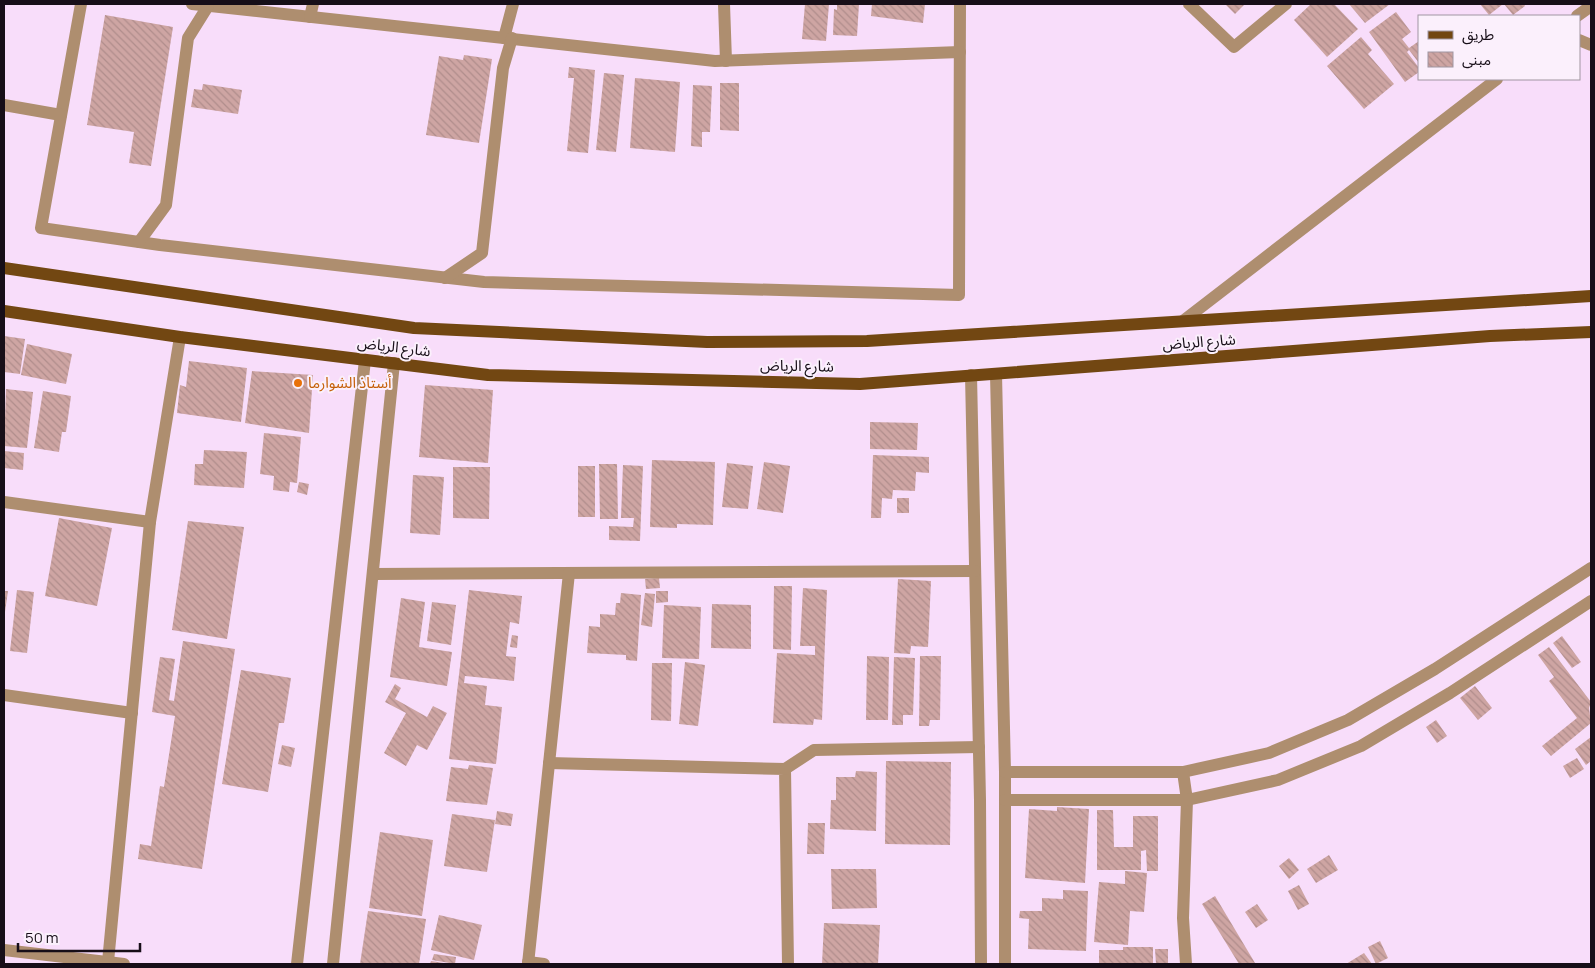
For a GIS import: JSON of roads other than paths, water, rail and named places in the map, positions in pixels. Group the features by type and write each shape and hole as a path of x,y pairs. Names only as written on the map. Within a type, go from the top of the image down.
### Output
{"main road":[{"name":"شارع الرياض","path":"4,268 414,328 697,342 867,341 1591,296"},
{"name":"شارع الرياض","path":"4,311 180,337 488,375 860,384 1490,336 1591,332"}],"street":[{"path":"81,4 41,228 160,245 484,282 958,295 960,4"},
{"path":"192,4 726,61 960,52"},
{"path":"310,17 314,4"},
{"path":"445,278 482,253 503,68 513,4"},
{"path":"724,4 726,61"},
{"path":"1189,4 1234,46 1286,4"},
{"path":"139,242 166,205 188,38 208,6"},
{"path":"1578,15 1591,6"},
{"path":"1183,322 1496,80"},
{"path":"4,105 61,115"},
{"path":"150,227 160,245"},
{"path":"108,962 150,522 180,337"},
{"path":"297,964 365,360"},
{"path":"333,964 394,364"},
{"path":"996,374 1005,772 1005,964"},
{"path":"971,375 976,571 981,964"},
{"path":"4,502 150,522"},
{"path":"1005,772 1183,772 1269,753 1348,720 1435,669 1591,568"},
{"path":"373,574 976,571"},
{"path":"544,964 528,963 569,573"},
{"path":"1005,800 1187,800 1278,780 1361,746 1450,693 1591,601"},
{"path":"4,695 132,713"},
{"path":"549,763 785,769 814,750 979,748"},
{"path":"785,769 788,964"},
{"path":"1183,772 1187,800 1183,918 1186,964"},
{"path":"4,950 124,964"}],"place":[{"name":"أستاذ الشوارما","path":"298,383"}]}
